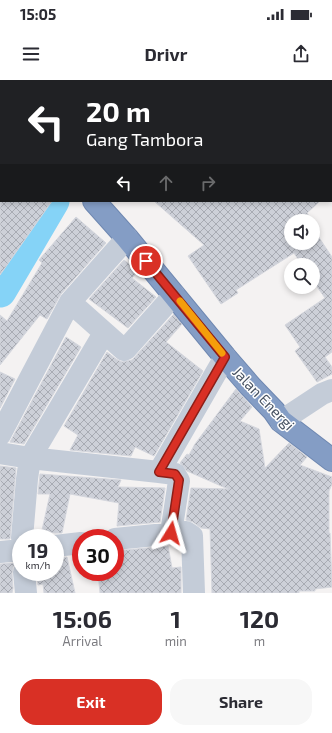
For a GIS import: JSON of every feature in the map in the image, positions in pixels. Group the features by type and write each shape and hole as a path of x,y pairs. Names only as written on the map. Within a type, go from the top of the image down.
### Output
{"highway":[{"name":"Jalan Energi","path":"95,202 127,238 225,357 281,421 332,460"}],"street":[{"path":"0,435 70,302 127,238"},
{"path":"70,302 104,333 122,348 126,349 174,295"},
{"path":"23,529 26,479 30,458 104,333"},
{"path":"159,472 225,357"},
{"path":"281,421 322,394 332,390"},
{"path":"0,453 30,458 175,474 179,480 171,533"},
{"path":"124,538 186,532 192,536 194,593"},
{"path":"0,552 12,551"},
{"path":"25,581 26,593"}],"building":[{"path":"0,202 51,202 0,275"},
{"path":"155,202 319,202 308,214 284,214 284,250 320,250 320,239 332,257 332,352 325,357 332,367 332,374 317,382 295,351 300,347 285,325 325,298 320,291 320,258 297,258 294,253 236,290 238,293 221,304 188,256 204,245"},
{"path":"76,217 106,243 61,294 47,319 40,315 0,365 0,315 7,321 42,263 39,260"},
{"path":"124,260 138,271 132,278 156,297 128,328 89,299"},
{"path":"174,314 182,324 166,342 203,371 154,456 135,447 131,456 70,450 78,435 64,426 107,352 122,362 132,360"},
{"path":"66,337 81,347 24,444 10,442"},
{"path":"0,372 15,379 0,408"},
{"path":"236,389 252,407 240,421 259,429 265,468 289,443 307,457 300,465 332,477 332,484 329,491 329,533 332,587 315,589 315,591 299,591 299,593 212,593 210,529 201,528 193,522 186,520 191,488 228,489 187,471 180,463 187,454 189,455 195,444"},
{"path":"0,466 16,468 10,539 0,539"},
{"path":"40,474 121,480 118,487 165,488 160,522 117,526 119,503 70,494 63,529 42,529 50,494 38,494"},
{"path":"168,546 172,568 181,567 181,593 100,593 99,581 124,581 124,550"},
{"path":"64,557 67,557 75,593 44,593 43,584 38,585 38,581 64,581"},
{"path":"12,563 12,593 0,593 0,564"}],"waterway":[{"path":"0,291 52,202"}],"slow traffic":[{"path":"180,301 222,353"}],"route":[{"path":"146,261 225,357 159,472 175,474 179,480 171,533"}]}
